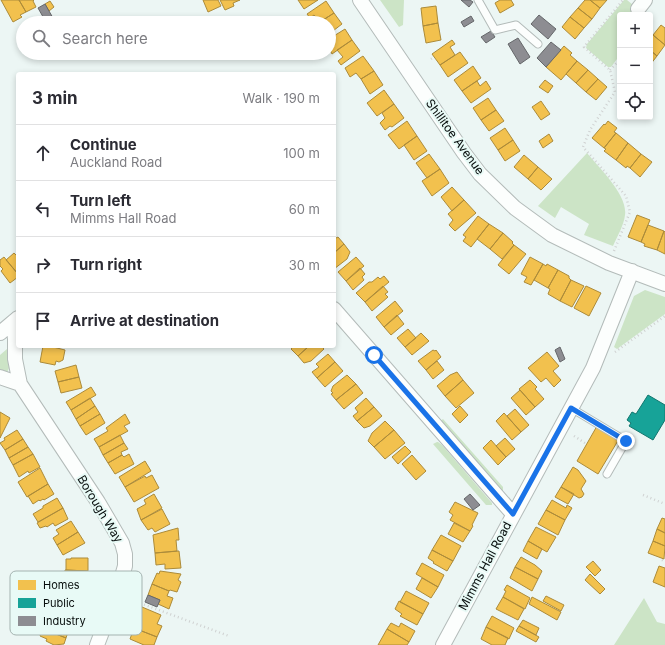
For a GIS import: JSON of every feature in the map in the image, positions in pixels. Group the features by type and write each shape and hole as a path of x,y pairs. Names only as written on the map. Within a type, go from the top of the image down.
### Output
{"street":[{"name":"Shillitoe Avenue","path":"360,0 464,153 480,174 515,208 552,235 609,263 665,284"},
{"name":"Mimms Hall Road","path":"443,645 593,368 632,271"},
{"path":"336,311 513,514"},
{"path":"0,332 15,320"},
{"name":"Borough Way","path":"15,320 15,359 20,384 98,502 122,543 125,554 124,571"},
{"path":"0,377 20,384"},
{"name":"Borough Way","path":"97,645 101,635"}],"lane":[{"path":"478,0 495,30 516,25 538,44"},
{"path":"571,408 626,441 607,474"}],"path":[{"path":"609,263 630,212 626,196 583,146 590,130 615,92 610,70 584,47 623,0"},
{"path":"610,70 617,62"},
{"path":"613,354 665,316"},
{"path":"574,436 585,443"},
{"path":"643,495 665,504"},
{"path":"142,603 229,636"}],"green space":[{"path":"380,0 404,0 403,25 399,27"},
{"path":"624,0 627,0 641,12 617,12 617,59 611,67 608,67 586,48 587,44"},
{"path":"587,153 612,182 625,207 623,223 613,246 584,235 589,224 561,207 555,218 538,206"},
{"path":"645,290 665,297 665,314 617,349 614,347 634,296"},
{"path":"7,349 9,368 7,373 0,372 0,355"},
{"path":"443,419 503,487 503,495 438,423"},
{"path":"437,442 442,445 492,503 492,505 486,505 433,444"},
{"path":"644,598 657,622 665,624 665,645 614,645"}],"building: Homes":[{"path":"1,0 19,0 26,12 20,15 21,16 16,16 16,20 13,22"},
{"path":"19,0 34,0 33,1 36,7 26,12"},
{"path":"203,0 218,0 221,6 208,12"},
{"path":"220,0 240,0 233,3 234,6 225,10"},
{"path":"298,0 318,0 304,9"},
{"path":"500,0 511,0 514,5 500,13 495,3"},
{"path":"585,0 590,0 600,8 592,19 578,8"},
{"path":"590,0 607,0 600,8"},
{"path":"50,1 54,7 49,11 45,4"},
{"path":"326,1 334,13 329,16 308,16 307,14"},
{"path":"436,6 438,23 423,26 421,8"},
{"path":"578,8 592,19 584,28 570,17"},
{"path":"334,13 342,24 336,29 336,16 329,16"},
{"path":"570,17 584,28 575,39 562,27"},
{"path":"438,23 441,40 426,43 423,26"},
{"path":"661,25 665,28 665,45 653,35"},
{"path":"345,29 352,40 336,51 336,35"},
{"path":"653,35 665,45 657,56 653,53"},
{"path":"352,40 360,51 341,65 338,61 343,57 337,50"},
{"path":"452,40 455,44 450,47 455,55 440,65 432,54"},
{"path":"564,46 572,53 570,55 577,61 561,80 546,67"},
{"path":"460,52 468,63 448,77 440,65"},
{"path":"653,53 657,56 653,61"},
{"path":"363,56 374,71 361,79 356,73 350,77 345,68"},
{"path":"577,61 588,70 576,83 566,74"},
{"path":"473,66 481,78 462,91 454,80"},
{"path":"588,70 598,79 586,92 576,83"},
{"path":"374,71 383,85 370,94 361,79"},
{"path":"598,79 607,87 596,100 586,92"},
{"path":"545,80 553,86 548,93 539,87"},
{"path":"477,81 480,86 486,81 491,89 471,103 462,91"},
{"path":"384,90 394,104 377,116 367,103"},
{"path":"488,98 496,110 481,120 473,108"},
{"path":"541,101 550,114 541,120 532,107"},
{"path":"394,104 404,118 392,127 390,126 385,130 380,123 385,118 382,113"},
{"path":"496,110 504,121 489,131 481,120"},
{"path":"407,121 417,136 399,149 388,135"},
{"path":"608,121 617,128 614,132 616,133 604,148 592,138"},
{"path":"505,128 513,140 498,150 490,138"},
{"path":"616,133 628,143 616,160 604,151 606,149 604,148"},
{"path":"549,134 553,141 543,148 539,141"},
{"path":"417,136 427,151 414,160 404,145"},
{"path":"513,140 520,151 505,161 498,150"},
{"path":"628,143 641,154 630,168 627,166 626,168 616,160"},
{"path":"429,154 440,169 427,178 416,163"},
{"path":"641,154 652,162 640,177 630,168"},
{"path":"524,155 538,167 528,179 514,167"},
{"path":"538,167 552,179 541,190 528,179"},
{"path":"440,169 449,183 432,196 422,181"},
{"path":"452,187 464,200 452,211 441,197"},
{"path":"464,200 476,213 455,231 449,225 453,220 448,214"},
{"path":"637,215 650,220 641,242 628,237"},
{"path":"478,216 489,224 471,247 463,241 466,237 463,235"},
{"path":"489,224 503,233 490,249 477,239"},
{"path":"648,225 664,231 657,250 644,246 645,244 641,242"},
{"path":"664,231 665,232 665,254 657,250"},
{"path":"503,233 513,242 512,243 514,245 502,259 490,249"},
{"path":"338,237 344,244 336,251 336,238"},
{"path":"344,244 350,252 347,259 336,267 336,251"},
{"path":"514,245 526,254 509,274 498,265"},
{"path":"14,253 16,255 16,272 6,260"},
{"path":"4,257 16,272 16,278 10,283 1,271 3,269 0,266 0,260"},
{"path":"356,257 364,266 346,281 338,272"},
{"path":"530,257 543,264 531,285 524,282 527,277 521,274"},
{"path":"543,264 546,266 547,264 558,270 548,288 534,280"},
{"path":"360,268 365,274 362,277 364,280 353,290 346,281"},
{"path":"558,270 569,276 571,280 560,301 548,294 550,289 548,288"},
{"path":"384,276 389,282 365,302 356,293 369,282 372,282 378,277 380,279"},
{"path":"571,280 584,286 572,307 560,301"},
{"path":"383,286 388,292 385,294 388,297 372,311 365,302"},
{"path":"586,286 601,293 589,316 574,308"},
{"path":"395,301 403,311 384,327 376,317"},
{"path":"397,315 404,324 391,335 384,327"},
{"path":"408,329 416,338 405,347 397,338"},
{"path":"421,333 429,341 412,355 405,347"},
{"path":"43,348 57,348 65,350 63,360 59,362 56,361 55,365 40,362"},
{"path":"292,348 307,348 298,356 291,349"},
{"path":"307,348 324,349 311,361 304,363 298,356"},
{"path":"433,350 436,350 441,357 426,370 418,361"},
{"path":"547,352 559,366 553,371 561,380 554,387 546,378 541,382 528,368"},
{"path":"328,354 335,362 317,378 312,372 319,367 316,364"},
{"path":"437,361 444,370 433,379 426,370"},
{"path":"335,362 343,371 325,387 317,378"},
{"path":"76,365 79,377 58,382 55,371"},
{"path":"457,372 463,380 445,396 437,386 450,375"},
{"path":"347,375 356,384 336,400 331,394 333,393 331,391 333,386"},
{"path":"79,377 82,388 61,393 58,382"},
{"path":"463,380 474,393 456,408 445,396"},
{"path":"530,380 537,387 535,389 544,399 535,407 519,389"},
{"path":"356,384 363,393 344,409 336,400"},
{"path":"91,387 96,395 71,410 66,402"},
{"path":"520,390 535,407 526,415 511,398"},
{"path":"90,398 95,406 76,419 71,410"},
{"path":"366,398 374,407 357,421 353,416 358,412 355,408"},
{"path":"95,406 100,414 80,426 76,419"},
{"path":"460,406 468,415 460,423 452,414"},
{"path":"374,407 382,416 370,426 364,428 357,421"},
{"path":"515,409 529,425 521,432 507,416"},
{"path":"0,412 10,418 0,438"},
{"path":"504,413 521,432 512,440 496,421"},
{"path":"100,414 105,423 86,435 80,426"},
{"path":"125,414 130,423 124,426 128,431 99,447 94,439 108,431 106,428"},
{"path":"385,421 394,430 374,447 368,441 372,433"},
{"path":"597,426 619,439 598,474 577,461"},
{"path":"17,430 23,439 5,450 0,443 5,440 4,438"},
{"path":"394,430 405,443 385,459 374,447"},
{"path":"120,435 124,443 103,455 99,447"},
{"path":"505,438 515,449 506,457 496,446"},
{"path":"23,439 28,447 9,458 5,450"},
{"path":"491,440 506,457 498,465 483,448"},
{"path":"124,443 128,449 121,452 122,455 108,463 103,455"},
{"path":"405,446 411,452 398,464 392,457"},
{"path":"28,447 33,454 13,465 9,458"},
{"path":"33,454 40,467 29,473 28,471 19,477 13,465"},
{"path":"129,454 134,464 115,474 108,463 122,455 124,457"},
{"path":"412,455 426,471 416,480 402,464"},
{"path":"145,461 151,471 125,487 119,477"},
{"path":"573,467 578,470 586,481 581,489 584,494 579,498 561,487"},
{"path":"40,468 48,484 27,497 18,482"},
{"path":"152,475 159,488 134,502 125,487 145,476 146,478"},
{"path":"48,484 54,494 33,504 28,496"},
{"path":"561,487 574,494 568,504 555,497"},
{"path":"154,494 162,508 141,520 137,509 146,504 144,500"},
{"path":"57,498 63,508 38,522 33,514"},
{"path":"552,500 566,508 567,505 572,508 565,520 546,510"},
{"path":"455,502 478,513 470,531 450,520 453,515 449,512"},
{"path":"63,508 68,519 55,526 53,523 47,527 40,528 37,523"},
{"path":"162,509 170,524 155,532 152,528 148,530 141,520"},
{"path":"546,510 565,520 558,535 538,524"},
{"path":"662,518 665,519 665,533 657,529"},
{"path":"71,521 78,532 57,545 53,538 59,534 56,530"},
{"path":"454,523 470,531 463,542 448,534"},
{"path":"536,527 556,537 547,552 528,541"},
{"path":"178,528 179,540 176,540 177,551 155,553 153,535"},
{"path":"657,529 665,533 665,546 653,541"},
{"path":"78,532 85,543 63,555 57,545"},
{"path":"441,535 461,546 453,561 432,550"},
{"path":"528,541 542,549 537,559 523,551"},
{"path":"653,541 665,546 664,559 648,553"},
{"path":"432,550 453,561 447,571 433,563 434,562 428,558"},
{"path":"179,551 181,568 165,569 165,564 156,565 155,553"},
{"path":"521,557 542,571 538,579 515,567"},
{"path":"88,558 88,571 66,570 66,559"},
{"path":"593,561 601,570 595,576 586,567"},
{"path":"422,563 444,575 438,587 416,574"},
{"path":"659,566 665,568 665,587 653,582"},
{"path":"515,567 538,579 532,591 510,578"},
{"path":"65,570 88,571 65,571"},
{"path":"160,571 181,574 178,580 181,582 177,592 169,591 152,584 157,573 159,574"},
{"path":"590,574 605,589 600,594 585,580"},
{"path":"422,578 438,587 431,598 416,589"},
{"path":"152,584 169,591 167,596 173,598 169,609 158,604 160,600 148,595"},
{"path":"507,585 530,598 525,609 503,597 506,591 504,590"},
{"path":"406,591 429,603 423,614 400,602"},
{"path":"546,596 564,605 561,611 543,601"},
{"path":"503,597 524,609 518,620 496,609"},
{"path":"532,597 561,612 557,620 529,604"},
{"path":"399,601 423,614 417,625 400,616 402,614 395,609"},
{"path":"142,607 161,615 157,624 162,626 157,637 142,631"},
{"path":"492,616 514,628 509,639 486,627"},
{"path":"523,620 539,628 536,635 519,626"},
{"path":"391,623 399,627 401,623 415,631 409,642 387,629"},
{"path":"519,626 539,637 536,642 516,631"},
{"path":"486,627 508,638 505,645 492,645 481,639"},
{"path":"387,629 409,642 407,645 378,645"},
{"path":"142,631 157,637 154,645 144,645 130,639 131,635 142,635"},
{"path":"58,635 66,638 64,644 54,645 46,641 47,639 40,636"},
{"path":"59,635 67,635 66,638"}],"building: Public":[{"path":"648,395 665,405 665,420 653,440 629,426 631,423 627,420 632,412 636,414"}],"building: Industry":[{"path":"461,0 470,0 473,2 469,7"},
{"path":"45,4 52,16 43,16 38,8"},
{"path":"539,15 556,29 548,39 531,24"},
{"path":"471,16 474,21 464,27 461,22"},
{"path":"491,31 495,37 486,43 481,37"},
{"path":"518,38 530,57 520,64 508,44"},
{"path":"551,42 561,50 546,67 537,58"},
{"path":"560,347 565,359 560,362 555,350"},
{"path":"470,494 480,505 473,510 464,499"},
{"path":"148,595 160,600 157,607 145,602"}],"route":[{"path":"374,355 513,514 571,408 626,441"}]}
